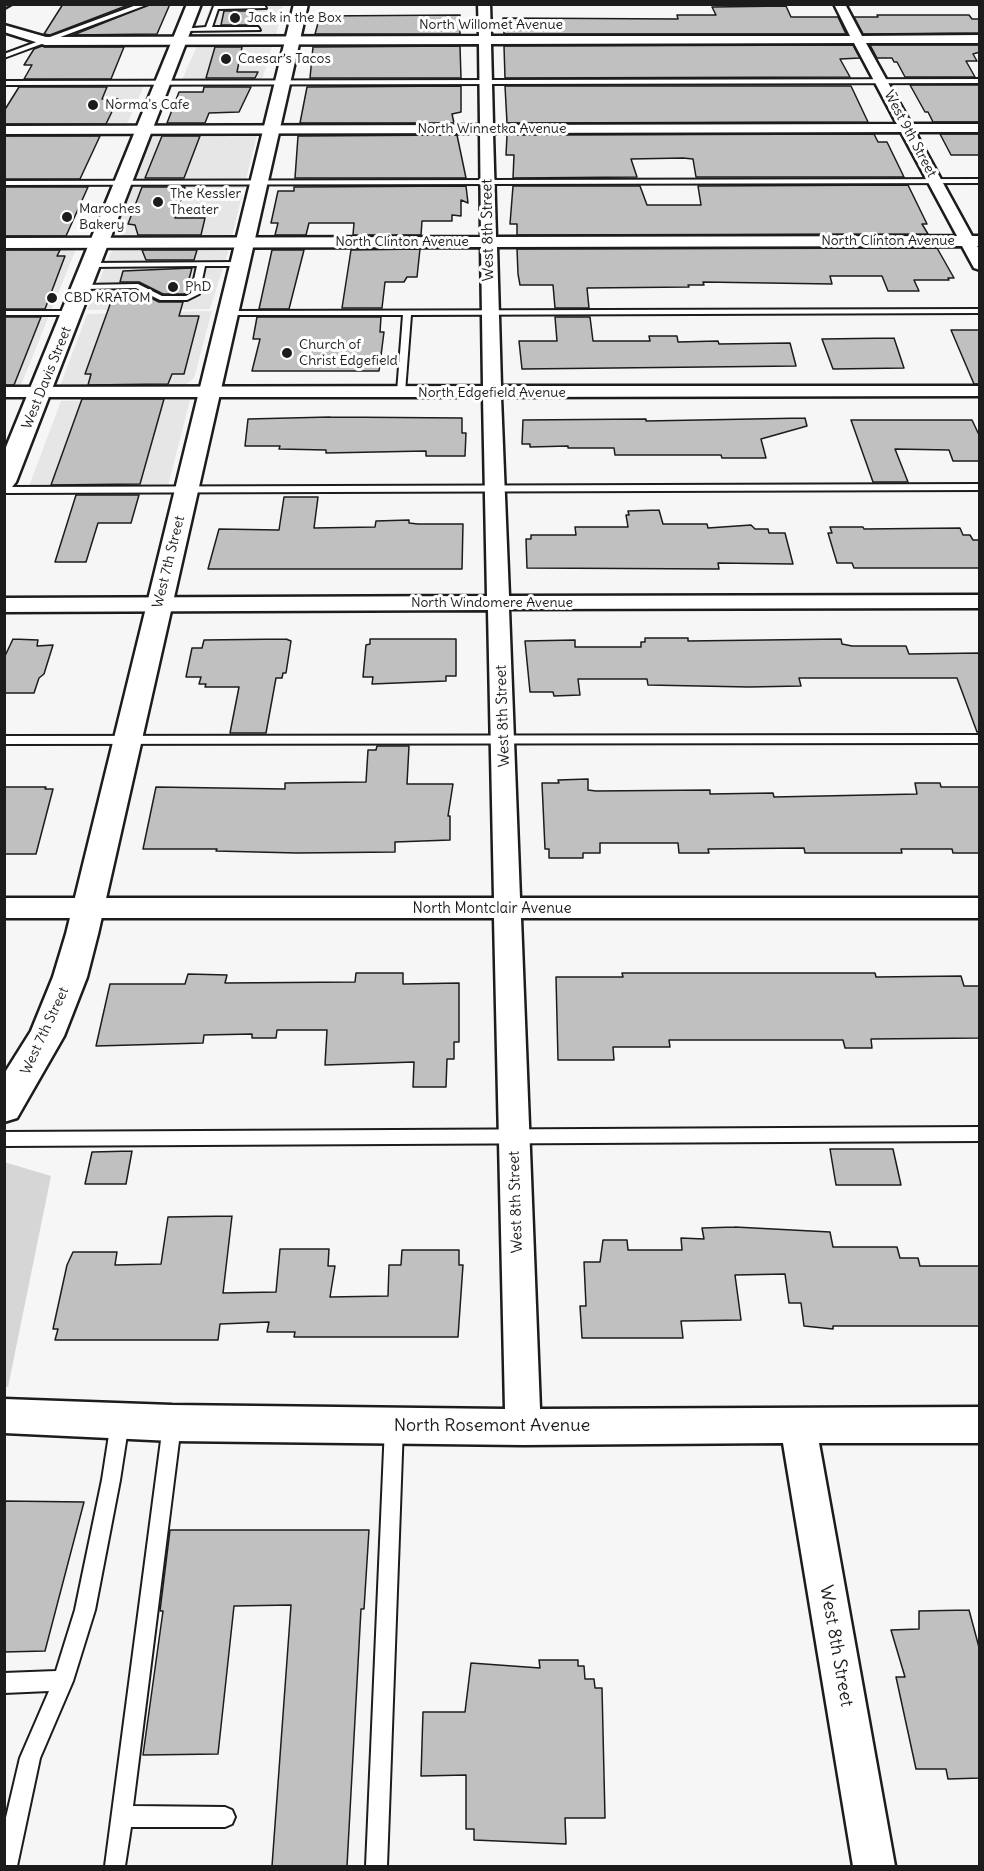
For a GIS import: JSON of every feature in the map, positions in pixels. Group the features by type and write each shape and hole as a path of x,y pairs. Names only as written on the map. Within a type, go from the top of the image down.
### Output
{"street":[{"name":"West Davis Street","path":"4,483 194,4"},
{"name":"West 7th Street","path":"4,1107 46,1036 70,977 89,908 301,4"},
{"name":"West 8th Street","path":"484,4 492,393 504,741 522,1427"},
{"name":"West 9th Street","path":"839,4 936,181 973,241 980,265"},
{"name":"North Willomet Avenue","path":"4,28 45,41 182,35 256,35 292,40 980,39"},
{"name":"North Winnetka Avenue","path":"4,130 980,128"},
{"name":"North Clinton Avenue","path":"4,243 100,243 242,254 489,241 973,241"},
{"name":"North Edgefield Avenue","path":"4,392 980,391"},
{"name":"North Windomere Avenue","path":"4,605 980,601"},
{"name":"North Montclair Avenue","path":"4,908 980,908"},
{"name":"North Rosemont Avenue","path":"4,1416 120,1422 394,1426 980,1425"},
{"name":"West 8th Street","path":"798,1425 874,1866"}],"lane":[{"path":"4,56 146,4"},
{"path":"182,35 208,29 256,35 264,6 216,7 208,29"},
{"path":"4,83 980,81"},
{"path":"4,183 980,181"},
{"path":"91,265 202,264 242,254"},
{"path":"82,287 138,286 160,298 187,298 195,294 202,264"},
{"path":"229,313 980,311"},
{"path":"401,392 407,312"},
{"path":"4,313 72,313"},
{"path":"4,490 980,487"},
{"path":"4,740 980,739"},
{"path":"4,1139 980,1134"},
{"path":"6,1866 30,1758 63,1681 85,1610 120,1422"},
{"path":"115,1866 172,1423"},
{"path":"376,1866 394,1426"},
{"path":"4,1683 63,1681"},
{"path":"121,1816 225,1817"}],"shaded area":[{"path":"211,5 283,5 276,35 200,35"},
{"path":"197,46 272,46 261,84 180,84"},
{"path":"81,83 145,83 128,122 123,125 61,125"},
{"path":"257,135 232,236 114,238 152,136"},
{"path":"76,249 21,385 5,387 4,250"},
{"path":"229,249 210,309 87,310 112,250"},
{"path":"212,311 194,378 184,386 60,386 87,314"},
{"path":"190,400 168,486 29,486 61,401"},
{"path":"4,1162 51,1176 8,1387 4,1386"}],"building":[{"path":"63,4 131,4 50,35 44,34"},
{"path":"151,4 170,4 157,34 73,35"},
{"path":"786,6 791,17 838,17 846,34 504,34 503,18 678,19 677,15 716,15 712,7"},
{"name":"Jack in the Box","path":"224,11 253,11 249,25 221,25"},
{"path":"460,15 460,34 315,34 320,16"},
{"path":"877,15 969,15 972,19 980,19 980,33 863,34 854,17 878,17"},
{"path":"853,45 860,58 840,59 850,77 505,78 504,46"},
{"path":"870,45 980,45 980,52 973,54 977,61 966,61 975,77 905,77 897,62 894,62 892,58 877,58"},
{"path":"42,46 124,47 111,79 24,79 32,65 24,65 34,49"},
{"path":"460,46 461,78 310,78 313,47"},
{"path":"215,47 242,47 237,72 258,72 255,78 206,78"},
{"path":"910,85 980,85 980,122 933,122"},
{"path":"461,86 461,112 452,114 454,123 300,123 307,87"},
{"path":"505,86 851,86 868,122 507,123"},
{"path":"19,87 107,87 102,99 118,99 106,124 4,124 4,111"},
{"path":"204,87 251,87 239,112 209,113 205,123 167,123 179,92 203,92"},
{"path":"874,134 878,142 887,142 904,177 696,177 693,159 683,158 631,159 637,177 513,178 514,155 506,155 507,135"},
{"path":"940,134 980,134 980,155 951,155"},
{"path":"457,135 466,178 295,178 298,136"},
{"path":"4,136 100,136 80,179 4,179"},
{"path":"162,136 200,136 184,178 145,178"},
{"path":"908,185 927,224 922,224 928,234 517,235 517,224 510,224 513,186 640,186 647,205 701,205 698,186"},
{"path":"466,186 468,203 461,200 461,216 452,215 452,221 422,221 421,235 353,235 354,223 309,223 306,235 275,235 278,223 271,223 278,191 294,191 294,187"},
{"path":"4,187 88,187 66,236 4,236"},
{"name":"The Kessler Theater","path":"142,187 185,187 175,218 205,218 201,235 138,235 135,225 128,224"},
{"path":"937,248 954,278 914,280 919,291 888,291 882,276 830,276 832,284 703,282 704,285 688,285 689,287 587,288 589,308 555,308 553,285 520,285 517,249"},
{"path":"420,249 417,277 407,277 404,282 385,282 382,308 342,308 351,250"},
{"path":"4,250 60,250 57,256 65,256 45,309 4,309"},
{"path":"142,250 197,250 194,260 146,260"},
{"path":"272,250 304,250 289,309 259,309"},
{"name":"PhD","path":"192,268 185,294 163,294 139,282 120,282 123,271"},
{"path":"135,290 159,302 183,302 179,316 199,316 184,374 172,374 168,384 88,385 91,374 85,374 112,299 115,299 117,291"},
{"path":"4,317 41,317 14,385 4,385"},
{"path":"257,317 381,317 380,332 384,332 379,371 252,371 260,339 253,339"},
{"path":"555,317 590,317 593,341 650,341 649,336 677,336 678,342 790,343 796,366 522,369 519,341 557,341"},
{"path":"951,330 980,330 980,384 974,384"},
{"path":"894,338 904,368 833,369 822,339"},
{"path":"82,399 164,399 140,484 51,485"},
{"path":"462,418 462,433 466,433 465,456 426,456 426,451 326,453 326,450 279,449 280,446 245,446 248,419"},
{"path":"805,418 807,426 761,439 766,458 722,458 721,455 615,455 614,448 530,447 530,444 522,444 523,420 646,419 646,421"},
{"path":"851,420 972,420 980,437 980,461 953,461 949,450 895,449 908,482 873,482"},
{"path":"76,495 139,495 131,523 98,523 86,562 55,562"},
{"path":"284,497 318,497 314,528 375,527 376,521 409,520 409,523 418,524 463,524 462,569 208,569 219,529 279,530"},
{"path":"659,510 663,524 707,524 708,528 751,525 755,529 768,529 769,533 785,533 793,564 718,563 719,569 527,568 526,539 531,539 531,535 576,535 575,527 628,527 626,515 629,515 628,511"},
{"path":"830,527 960,528 963,535 970,535 973,540 980,540 980,568 854,568 852,563 837,563 828,533 832,533"},
{"path":"645,638 688,638 688,641 841,639 842,644 852,646 906,646 909,654 980,653 980,731 977,732 957,678 799,678 801,686 749,687 648,685 647,679 578,679 580,695 554,696 553,692 530,692 525,641 575,640 575,647 641,647 641,642 645,642"},
{"path":"13,639 38,640 37,646 53,645 44,674 39,678 34,693 4,693 4,658"},
{"path":"286,639 291,641 286,673 283,673 282,678 276,678 266,733 230,733 239,687 205,687 206,684 199,684 201,677 186,677 192,648 202,648 204,640"},
{"path":"370,639 456,639 456,676 446,676 446,681 372,684 373,677 363,677 366,645 370,644"},
{"path":"377,746 409,746 407,784 453,784 448,816 450,816 450,840 395,842 395,852 297,853 216,851 217,849 143,849 156,787 285,789 285,783 366,782 368,750 376,750"},
{"path":"588,779 588,790 596,791 710,790 710,794 773,793 774,797 917,794 915,783 940,783 941,787 980,787 980,853 953,853 952,849 901,849 902,853 805,853 804,848 708,849 709,853 679,853 678,843 600,843 600,853 583,853 583,858 549,858 549,849 545,849 542,783"},
{"path":"4,787 53,789 36,854 4,854"},
{"path":"356,973 403,973 403,984 459,983 459,1042 454,1042 454,1059 447,1059 446,1087 413,1087 414,1062 325,1065 327,1030 277,1030 276,1038 252,1038 252,1034 204,1035 203,1043 96,1046 110,984 185,984 188,974 227,975 225,983 355,982"},
{"path":"622,973 875,973 876,977 961,976 964,986 980,986 980,1038 871,1039 872,1048 845,1048 843,1040 669,1040 670,1047 613,1047 614,1060 558,1060 556,977 623,977"},
{"path":"830,1149 893,1149 901,1185 836,1185"},
{"path":"132,1151 126,1184 85,1184 92,1152"},
{"path":"232,1216 223,1293 276,1292 280,1249 329,1249 328,1266 335,1266 330,1297 388,1296 389,1265 401,1265 402,1250 459,1250 459,1265 463,1265 458,1337 294,1337 295,1332 267,1332 269,1322 220,1324 218,1340 55,1340 58,1329 53,1329 67,1265 73,1252 117,1252 115,1265 161,1264 168,1217"},
{"path":"735,1227 830,1232 833,1247 897,1247 900,1258 918,1258 920,1266 980,1266 980,1326 833,1326 833,1329 804,1326 801,1303 789,1303 785,1274 735,1275 741,1320 681,1321 683,1338 582,1338 580,1306 586,1306 584,1262 600,1262 603,1240 627,1240 628,1250 682,1250 681,1238 704,1239 702,1228"},
{"path":"4,1501 84,1502 45,1651 4,1652"},
{"path":"170,1530 369,1530 364,1609 361,1609 347,1866 272,1866 291,1605 234,1606 218,1754 143,1755 163,1611 160,1611"},
{"path":"969,1610 980,1651 980,1778 948,1779 946,1769 916,1769 896,1677 905,1677 891,1630 919,1629 919,1611"},
{"path":"539,1660 578,1660 578,1666 584,1666 585,1679 594,1679 595,1688 602,1688 605,1818 565,1818 566,1844 474,1840 474,1829 466,1829 466,1775 421,1776 423,1712 465,1712 471,1663 540,1668"}],"place":[{"name":"Jack in the Box","path":"235,18"},
{"name":"Caesar’s Tacos","path":"226,59"},
{"name":"Norma's Cafe","path":"93,105"},
{"name":"The Kessler Theater","path":"158,202"},
{"name":"Maroches Bakery","path":"67,217"},
{"name":"PhD","path":"173,287"},
{"name":"CBD KRATOM","path":"52,298"},
{"name":"Church of Christ Edgefield","path":"287,353"}]}
